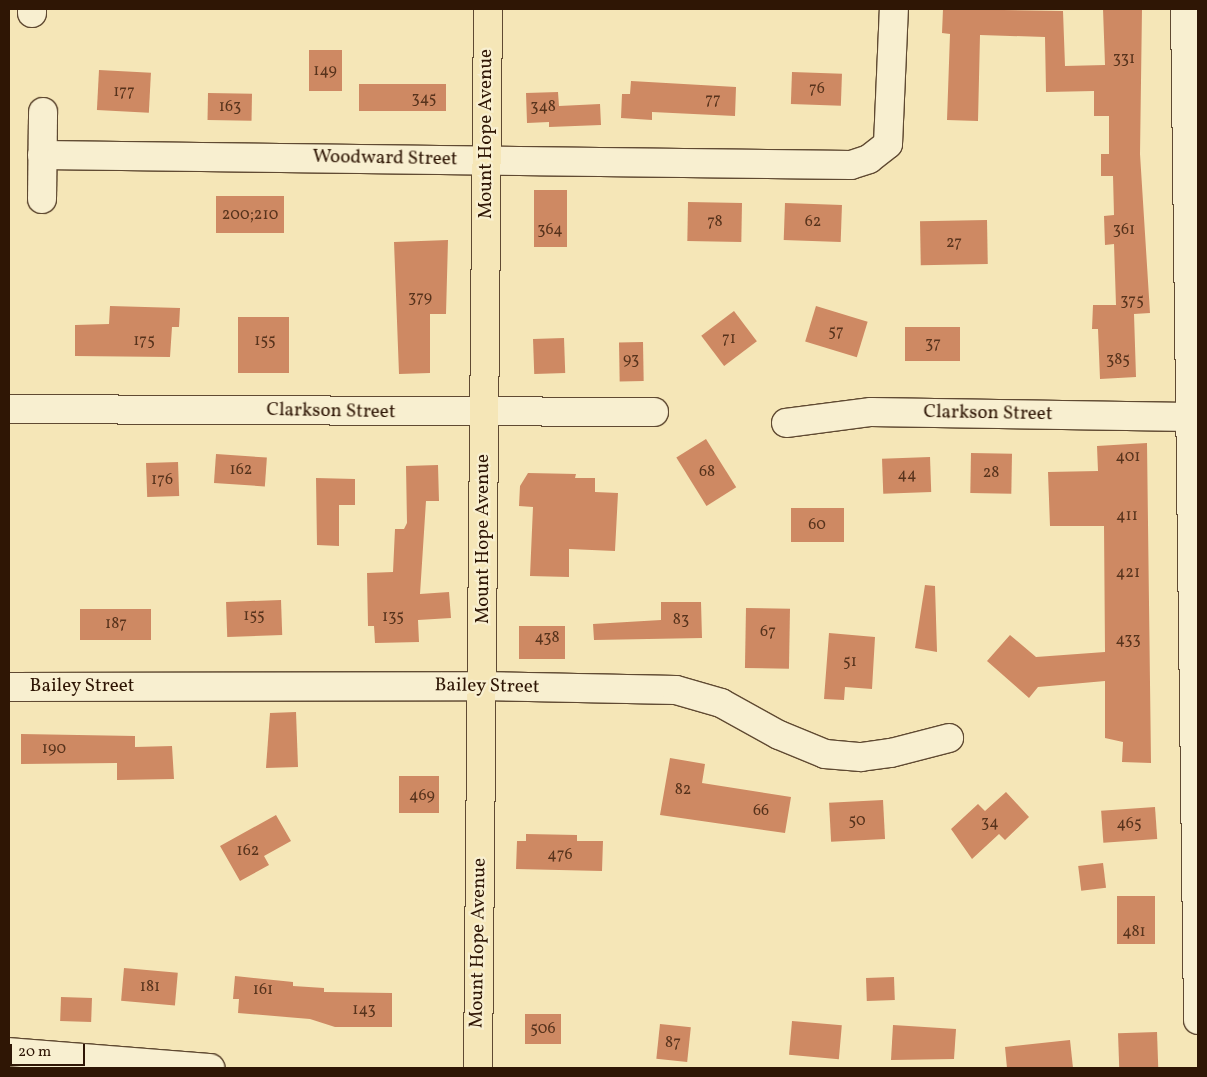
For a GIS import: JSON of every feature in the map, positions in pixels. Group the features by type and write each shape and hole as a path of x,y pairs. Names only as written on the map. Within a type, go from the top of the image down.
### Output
{"main road":[{"name":"Mount Hope Avenue","path":"478,1068 488,9"}],"street":[{"name":"Woodward Street","path":"42,155 851,165 876,155 888,144 891,131 894,9"},
{"path":"1184,9 1192,42 1194,350 1190,417 1198,1020"},
{"path":"42,199 43,112"},
{"name":"Clarkson Street","path":"9,409 485,414 654,412"},
{"name":"Clarkson Street","path":"786,423 870,412 1190,417"},
{"name":"Bailey Street","path":"9,687 482,686 676,690 721,703 779,735 825,754 861,757 892,753 949,738"},
{"path":"9,1052 210,1068"}],"building":[{"path":"943,9 1063,11 1065,66 1105,65 1103,9 1142,9 1140,154 1150,313 1134,314 1136,377 1100,379 1098,329 1092,329 1093,305 1116,305 1114,244 1105,245 1104,216 1114,215 1113,176 1101,176 1101,154 1109,154 1109,116 1094,116 1094,91 1046,92 1045,37 980,35 978,121 947,120 950,34 942,33"},
{"path":"309,50 342,50 342,91 309,91"},
{"path":"99,70 151,73 149,113 97,110"},
{"path":"792,72 842,74 841,106 791,104"},
{"path":"631,81 736,87 735,116 652,112 652,120 621,118 622,94 630,94"},
{"path":"359,84 446,84 446,111 359,111"},
{"path":"558,92 559,106 600,104 601,125 549,127 549,122 527,123 526,93"},
{"path":"208,93 252,94 252,121 208,120"},
{"path":"534,190 567,190 567,247 534,247"},
{"path":"216,196 284,196 284,233 216,233"},
{"path":"688,202 742,203 741,242 687,241"},
{"path":"785,203 842,205 841,242 784,240"},
{"path":"987,220 988,264 921,265 920,221"},
{"path":"448,240 446,314 430,314 430,373 399,374 394,242"},
{"path":"110,306 180,308 179,327 172,327 170,357 75,356 75,325 109,324"},
{"path":"816,306 868,322 857,357 805,341"},
{"path":"734,311 757,341 724,366 701,336"},
{"path":"238,317 289,317 289,373 238,373"},
{"path":"905,327 960,327 960,361 905,361"},
{"path":"564,338 565,373 534,374 533,339"},
{"path":"619,342 643,342 644,381 620,381"},
{"path":"706,439 736,487 707,506 676,458"},
{"path":"1147,443 1151,763 1122,762 1123,742 1105,738 1105,681 1038,687 1029,698 987,661 1010,635 1036,657 1105,652 1104,526 1050,526 1048,472 1098,471 1097,446"},
{"path":"971,453 1012,454 1011,494 970,493"},
{"path":"216,454 267,458 265,486 214,483"},
{"path":"930,457 931,492 883,494 882,459"},
{"path":"178,462 179,496 147,497 146,463"},
{"path":"438,465 439,501 426,501 420,594 449,592 451,618 418,620 419,642 375,643 374,626 368,626 367,573 393,572 395,529 404,529 407,523 406,466"},
{"path":"528,473 576,474 575,478 595,478 595,492 618,493 615,551 569,549 569,577 530,576 533,507 519,506 520,486"},
{"path":"316,478 355,479 355,505 339,505 339,546 317,545"},
{"path":"791,508 844,508 844,542 791,542"},
{"path":"925,585 935,586 937,652 915,648"},
{"path":"281,600 282,635 227,637 226,602"},
{"path":"661,602 701,602 702,638 594,640 593,624 661,620"},
{"path":"746,608 790,609 789,669 745,668"},
{"path":"80,609 151,609 151,640 80,640"},
{"path":"519,626 565,626 565,659 519,659"},
{"path":"829,633 875,637 872,689 845,687 844,700 824,699"},
{"path":"296,712 298,767 266,768 270,713"},
{"path":"21,734 135,736 135,747 172,746 174,779 117,780 117,763 21,764"},
{"path":"670,758 705,764 702,783 791,797 785,833 660,815"},
{"path":"399,776 439,776 439,813 399,813"},
{"path":"1006,792 1029,817 1005,840 999,834 972,859 951,829 978,804 985,811"},
{"path":"883,800 885,839 831,842 829,803"},
{"path":"1155,807 1157,839 1103,843 1101,811"},
{"path":"276,815 291,841 264,856 269,865 240,881 220,846"},
{"path":"526,834 577,835 577,841 603,841 602,871 516,869 517,841 526,841"},
{"path":"1103,863 1106,888 1081,891 1078,866"},
{"path":"1117,896 1155,896 1155,944 1117,944"},
{"path":"124,968 178,973 175,1006 121,1001"},
{"path":"235,976 293,982 293,986 324,988 324,992 392,993 392,1027 335,1027 310,1019 238,1013 239,999 233,999"},
{"path":"894,977 895,1000 867,1001 866,978"},
{"path":"61,997 92,998 91,1022 60,1021"},
{"path":"525,1014 561,1014 561,1044 525,1044"},
{"path":"792,1021 842,1025 839,1059 789,1055"},
{"path":"660,1024 691,1027 687,1062 656,1059"},
{"path":"893,1025 956,1029 954,1059 891,1060"},
{"path":"1157,1032 1158,1068 1119,1068 1118,1033"},
{"path":"1070,1040 1073,1068 1007,1068 1005,1047"}]}
